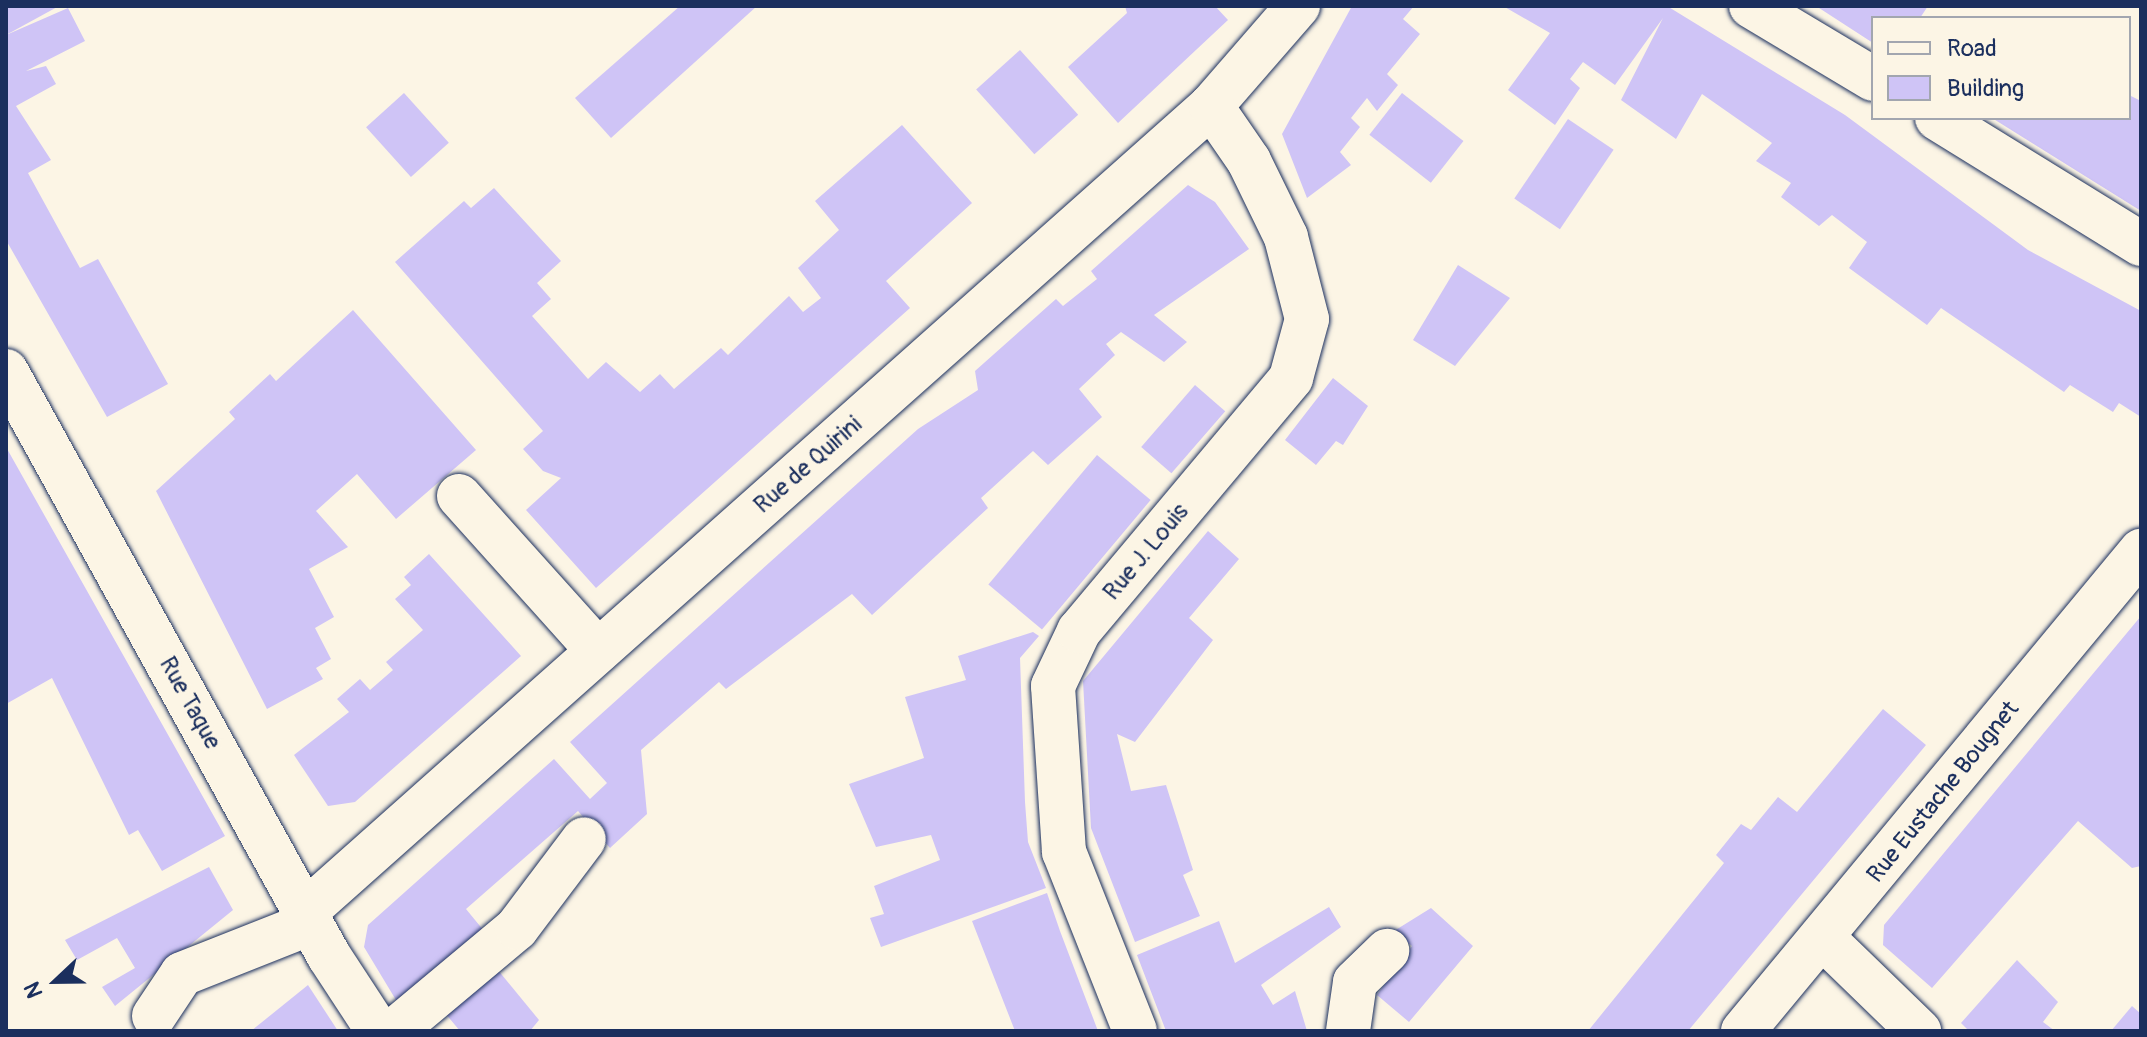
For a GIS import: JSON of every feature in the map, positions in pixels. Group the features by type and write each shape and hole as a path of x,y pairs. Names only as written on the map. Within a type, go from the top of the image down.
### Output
{"street":[{"name":"Rue de Quirini","path":"308,917 598,651 1211,106 1298,6"},
{"path":"1751,6 1871,78"},
{"name":"Rue J. Louis","path":"1135,1031 1064,852 1053,686 1079,631 1291,378 1307,319 1286,237 1249,161 1211,106"},
{"path":"1940,120 2141,244"},
{"name":"Rue Taque","path":"6,371 308,917 378,1031"},
{"path":"459,496 598,651"},
{"name":"Rue Eustache Bougnet","path":"1743,1031 2141,551"},
{"path":"394,1031 517,928 584,839"},
{"path":"154,1016 182,974 308,917"},
{"path":"1823,938 1919,1031"},
{"path":"1348,1031 1355,982 1387,951"}],"building":[{"path":"6,6 59,6 6,35"},
{"path":"680,6 757,6 611,138 575,98"},
{"path":"1125,6 1215,6 1228,20 1118,123 1068,67 1127,13"},
{"path":"1352,6 1414,6 1403,19 1420,34 1387,74 1398,85 1377,111 1367,98 1351,118 1360,127 1340,152 1351,165 1307,198 1282,134"},
{"path":"1503,6 1667,6 1845,115 2028,250 2141,311 2141,417 2119,403 2113,412 2070,385 2064,392 1941,308 1927,325 1849,268 1867,242 1832,215 1819,226 1781,197 1791,183 1756,161 1772,143 1702,94 1676,139 1621,100 1663,18 1615,85 1583,62 1570,79 1580,88 1555,125 1508,90 1550,33"},
{"path":"1816,6 1928,6 1921,16 1871,16 1871,42"},
{"path":"68,8 85,41 26,71 46,66 56,84 16,106 51,160 28,173 80,268 98,259 168,384 107,417 6,240 6,35"},
{"path":"1020,50 1078,115 1034,154 976,89"},
{"path":"404,93 449,143 411,177 366,127"},
{"path":"1402,93 1463,141 1431,183 1369,135"},
{"path":"2131,96 2141,101 2141,211 1995,120 2131,120"},
{"path":"1568,119 1614,150 1560,229 1514,199"},
{"path":"902,125 972,203 886,281 910,308 596,588 526,510 561,478 543,471 523,449 543,431 395,262 464,201 471,208 494,188 561,261 537,283 551,299 532,316 588,379 606,362 640,392 660,374 674,389 721,348 728,355 789,296 803,312 821,298 798,268 839,230 815,201"},
{"path":"1188,185 1215,202 1249,249 1154,315 1187,342 1164,362 1121,332 1106,344 1115,355 1079,389 1102,417 1048,465 1033,451 981,498 988,508 872,615 852,594 726,689 719,682 641,750 647,814 610,848 578,811 466,909 489,937 402,1010 364,947 368,925 554,759 590,799 607,783 570,742 918,429 978,390 975,371 1056,299 1063,306 1097,279 1091,271"},
{"path":"1458,265 1510,298 1455,366 1413,340"},
{"path":"353,310 476,450 396,519 357,474 316,511 348,547 309,569 334,617 315,628 331,659 316,668 323,679 267,709 156,491 235,419 229,412 270,374 276,381"},
{"path":"1333,378 1368,406 1343,445 1336,441 1316,465 1285,440"},
{"path":"1195,385 1225,411 1171,473 1141,447"},
{"path":"6,447 225,836 162,871 138,830 129,835 52,678 6,704"},
{"path":"1097,455 1151,500 1042,629 988,584"},
{"path":"1208,531 1239,559 1189,618 1213,640 1135,742 1117,734 1131,791 1166,785 1193,870 1183,875 1200,916 1135,942 1091,828 1083,681"},
{"path":"429,554 521,656 355,802 328,806 294,755 349,712 337,699 360,679 370,690 393,670 386,662 423,630 395,599 411,585 404,577"},
{"path":"2141,616 2141,866 2132,868 2078,821 1932,988 1883,945 1884,925"},
{"path":"1033,632 1039,636 1020,658 1025,802 1028,842 1046,888 881,947 870,918 884,914 874,886 940,860 931,835 876,847 849,784 924,758 905,697 966,680 958,656"},
{"path":"1883,709 1926,745 1688,1031 1588,1031 1724,863 1716,855 1741,824 1751,830 1778,797 1797,812"},
{"path":"209,867 233,910 115,1006 102,987 135,968 117,938 77,960 65,940"},
{"path":"1047,893 1098,1031 1015,1031 972,921"},
{"path":"1329,907 1341,927 1261,985 1273,1005 1295,991 1307,1031 1166,1031 1137,955 1219,921 1235,963"},
{"path":"1431,908 1473,946 1409,1022 1377,995 1412,946 1394,931"},
{"path":"2017,960 2058,1002 2043,1022 2055,1031 1969,1031 1961,1023"},
{"path":"493,964 539,1020 530,1031 460,1031 440,1007"},
{"path":"308,985 338,1031 251,1031"},
{"path":"2132,1006 2141,1014 2141,1031 2111,1031"}]}
